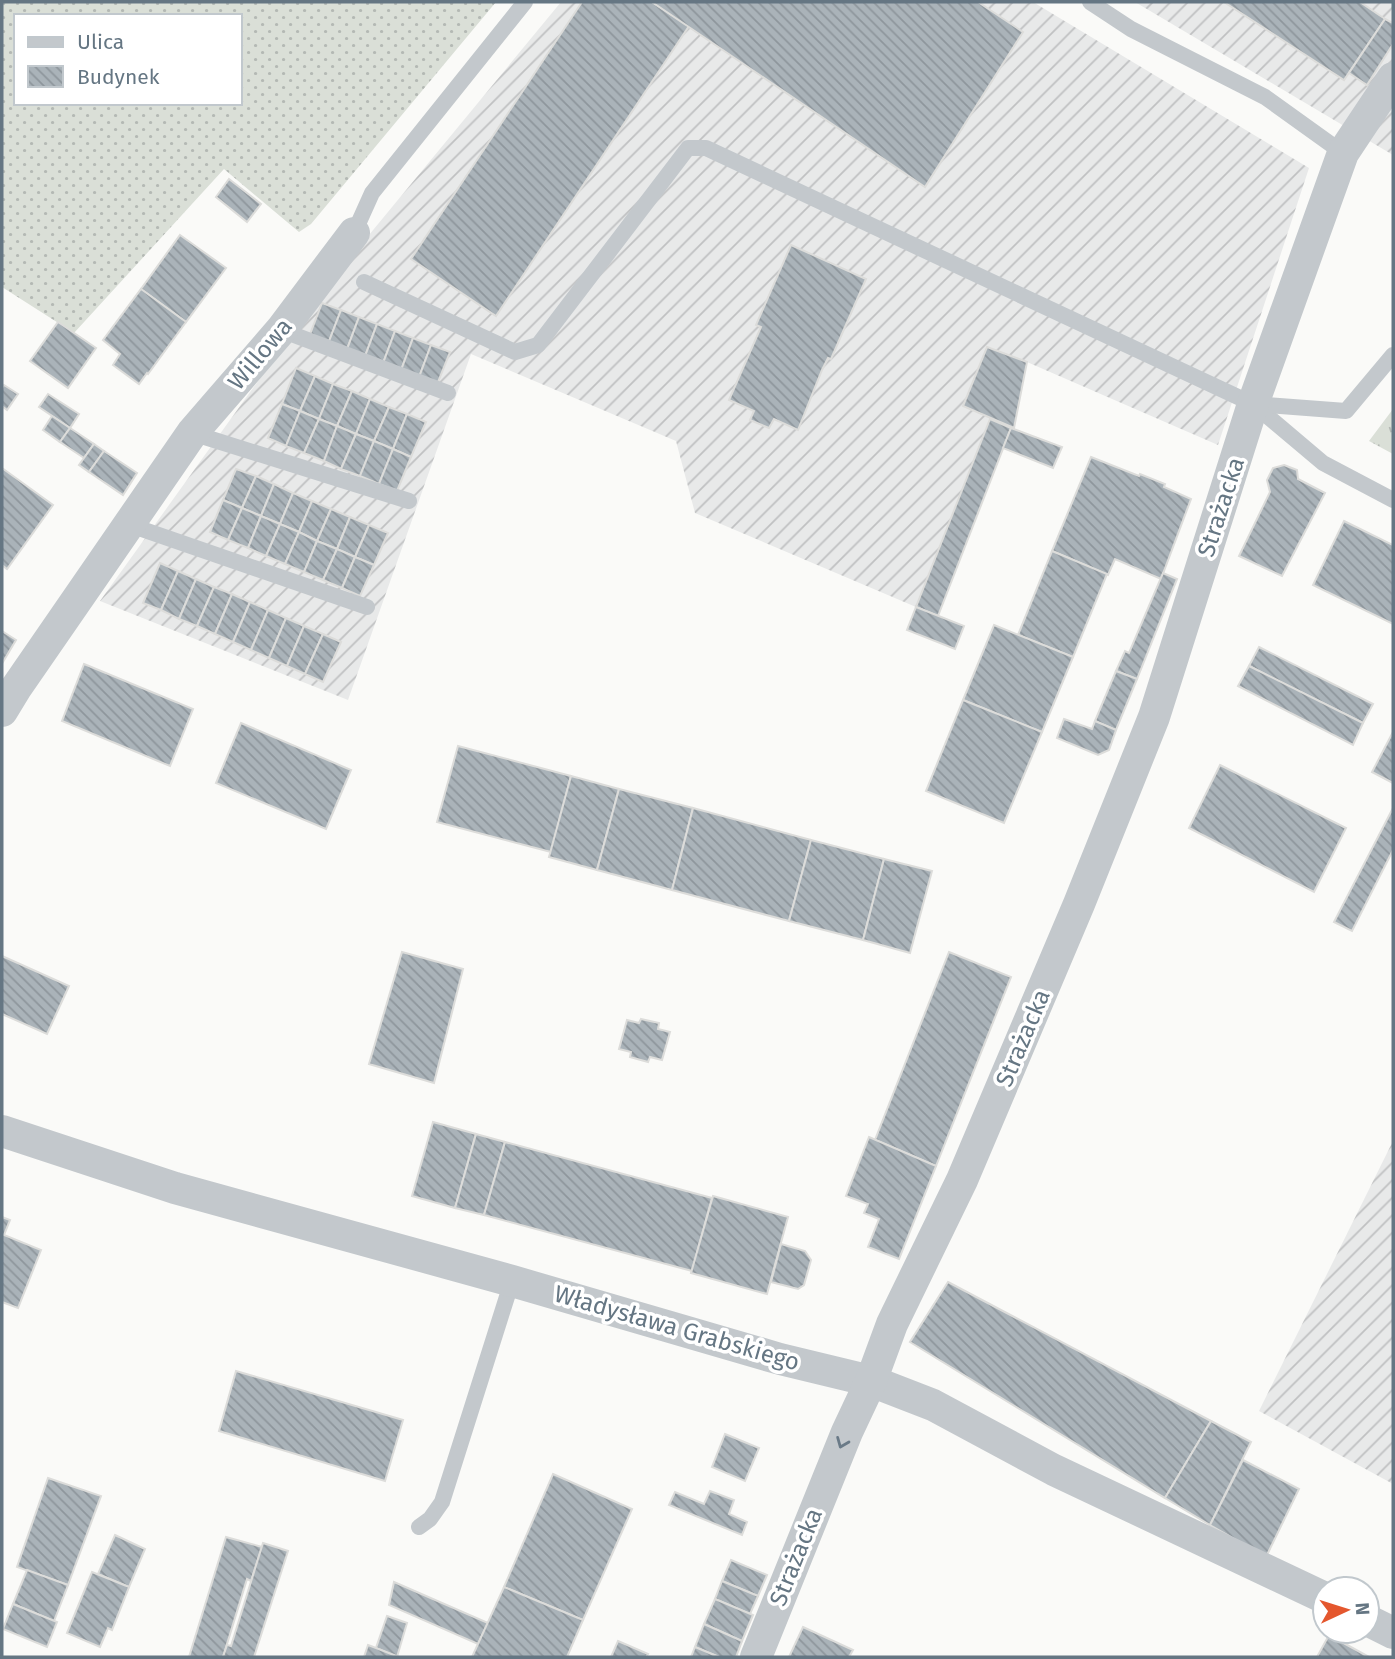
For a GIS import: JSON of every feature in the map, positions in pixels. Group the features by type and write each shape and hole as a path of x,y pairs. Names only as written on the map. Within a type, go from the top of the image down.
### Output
{"street":[{"name":"Strażacka","path":"756,1657 847,1432 871,1381 891,1324 962,1180 1154,718 1253,404 1343,153 1393,79"},
{"name":"Willowa","path":"2,711 192,433 281,330 354,233"},
{"name":"Władysława Grabskiego","path":"2,1131 175,1188 512,1281 780,1359 871,1381 933,1405 1054,1470 1311,1591"}],"lane":[{"name":"Willowa","path":"354,233 372,193 525,2"},
{"path":"1090,2 1131,29 1265,97 1343,153"},
{"path":"364,282 515,352 538,345 688,148 706,148 1253,404 1323,463 1393,500"},
{"path":"281,330 448,393"},
{"path":"1253,404 1346,411 1393,355"},
{"path":"192,433 409,501"},
{"path":"130,524 367,607"},
{"path":"419,1527 430,1519 442,1502 512,1281"}],"shaded area":[{"path":"561,2 1033,2 1309,168 1218,445 1027,362 1014,428 990,419 916,607 695,513 676,441 471,354 348,700 100,601 322,292"},
{"path":"1135,2 1393,2 1393,155"},
{"path":"1393,1141 1393,1484 1259,1411"}],"green space":[{"path":"2,2 496,2 311,224 299,232 224,169 74,333 2,287"},
{"path":"1393,409 1393,454 1369,441"}],"building":[{"path":"582,2 652,2 689,26 496,316 411,259"},
{"path":"652,2 978,2 1023,32 925,187"},
{"path":"1224,2 1360,2 1385,19 1344,80"},
{"path":"1385,19 1393,23 1393,44 1367,85 1349,73"},
{"path":"229,179 261,204 247,222 216,197"},
{"path":"180,235 226,268 186,322 141,289"},
{"path":"791,245 866,279 831,359 828,358 822,370 798,430 774,419 769,428 750,420 754,411 729,400 761,327 756,325"},
{"path":"141,289 186,322 139,384 113,365 120,354 103,340"},
{"path":"322,303 341,310 328,344 309,337"},
{"path":"341,310 359,317 346,352 328,344"},
{"path":"359,317 377,324 364,359 346,352"},
{"path":"58,322 96,348 68,388 30,361"},
{"path":"377,324 395,331 382,366 364,359"},
{"path":"395,331 413,338 400,373 382,366"},
{"path":"413,338 431,345 418,380 400,373"},
{"path":"431,345 450,352 436,387 418,380"},
{"path":"987,347 1027,362 1014,428 963,406"},
{"path":"296,368 315,376 300,411 282,404"},
{"path":"315,376 333,384 319,419 300,411"},
{"path":"333,384 352,391 337,426 319,419"},
{"path":"4,385 18,394 7,410 2,406"},
{"path":"352,391 370,399 356,434 337,426"},
{"path":"48,394 79,414 70,428 39,407"},
{"path":"370,399 389,407 374,441 356,434"},
{"path":"282,404 300,411 286,446 268,438"},
{"path":"389,407 407,414 393,449 374,441"},
{"path":"300,411 319,419 304,453 286,446"},
{"path":"407,414 426,422 411,457 393,449"},
{"path":"52,416 70,428 60,442 43,430"},
{"path":"319,419 337,426 324,461 304,453"},
{"path":"990,419 1011,428 938,616 916,607"},
{"path":"337,426 356,434 341,469 324,461"},
{"path":"70,428 94,444 84,458 60,442"},
{"path":"1011,428 1062,447 1053,468 1003,448"},
{"path":"356,434 374,441 360,476 341,469"},
{"path":"374,441 393,449 379,484 360,476"},
{"path":"94,444 104,451 89,472 79,465"},
{"path":"393,449 411,457 397,491 379,484"},
{"path":"104,451 137,473 123,495 89,472"},
{"path":"1091,457 1165,484 1164,487 1191,499 1161,579 1115,559 1108,575 1052,551"},
{"path":"1284,465 1297,470 1298,479 1325,493 1282,576 1239,556 1270,492 1267,480 1273,468"},
{"path":"2,468 53,505 7,569 2,565"},
{"path":"236,469 256,476 242,508 223,500"},
{"path":"256,476 274,484 261,516 242,508"},
{"path":"274,484 293,493 280,524 261,516"},
{"path":"293,493 312,501 299,532 280,524"},
{"path":"223,500 242,508 228,540 210,532"},
{"path":"312,501 331,509 317,541 299,532"},
{"path":"242,508 261,516 248,548 228,540"},
{"path":"331,509 350,517 337,549 317,541"},
{"path":"261,516 280,524 266,556 248,548"},
{"path":"350,517 369,525 355,557 337,549"},
{"path":"1344,521 1393,545 1393,624 1313,585"},
{"path":"280,524 299,532 285,564 266,556"},
{"path":"369,525 388,533 374,565 355,557"},
{"path":"299,532 317,541 304,572 285,564"},
{"path":"317,541 337,549 323,580 304,572"},
{"path":"337,549 355,557 342,588 323,580"},
{"path":"1052,551 1107,574 1073,657 1018,635"},
{"path":"355,557 374,565 360,596 342,588"},
{"path":"160,563 178,571 161,610 143,603"},
{"path":"178,571 196,579 179,619 161,610"},
{"path":"1163,573 1177,579 1137,679 1116,671 1125,651 1129,653"},
{"path":"196,579 214,587 197,626 179,619"},
{"path":"214,587 232,594 215,634 197,626"},
{"path":"232,594 250,602 233,642 215,634"},
{"path":"250,602 268,610 251,650 233,642"},
{"path":"916,607 964,626 955,649 907,630"},
{"path":"268,610 286,618 269,658 251,650"},
{"path":"286,618 304,626 287,666 269,658"},
{"path":"994,625 1073,657 1042,732 963,700"},
{"path":"304,626 323,634 305,674 287,666"},
{"path":"2,631 16,640 3,662 2,661"},
{"path":"323,634 341,642 323,682 305,674"},
{"path":"1259,647 1373,704 1363,723 1249,666"},
{"path":"84,664 193,709 170,766 62,721"},
{"path":"1249,666 1363,723 1353,745 1238,686"},
{"path":"1116,671 1137,679 1116,730 1095,721"},
{"path":"963,700 1042,732 1004,823 926,791"},
{"path":"1064,719 1092,729 1095,721 1116,730 1109,750 1098,755 1057,738"},
{"path":"241,723 351,770 326,829 216,783"},
{"path":"1393,732 1393,783 1372,772"},
{"path":"458,746 571,776 551,852 437,822"},
{"path":"1220,765 1346,828 1314,892 1189,828"},
{"path":"571,776 619,789 597,870 549,857"},
{"path":"619,789 693,808 672,890 597,870"},
{"path":"693,808 811,840 789,921 672,890"},
{"path":"1393,808 1393,850 1352,931 1334,922"},
{"path":"811,840 884,859 863,940 789,921"},
{"path":"884,859 932,871 910,953 863,940"},
{"path":"402,952 463,969 434,1083 369,1064"},
{"path":"949,952 1011,977 936,1166 875,1140"},
{"path":"2,956 69,986 47,1034 2,1014"},
{"path":"641,1019 659,1023 658,1029 670,1032 662,1060 650,1057 648,1062 630,1057 631,1052 619,1049 627,1020 639,1023"},
{"path":"433,1122 476,1134 455,1208 412,1196"},
{"path":"476,1134 505,1142 484,1215 455,1208"},
{"path":"869,1137 936,1166 899,1259 868,1247 879,1219 864,1213 868,1204 846,1196"},
{"path":"505,1142 712,1198 692,1271 484,1215"},
{"path":"713,1196 788,1217 767,1294 691,1273"},
{"path":"2,1217 10,1220 4,1235 41,1250 18,1308 2,1302"},
{"path":"781,1244 805,1251 811,1260 804,1285 798,1289 771,1282"},
{"path":"948,1282 1211,1421 1165,1498 910,1342"},
{"path":"236,1371 403,1420 385,1481 219,1431"},
{"path":"1211,1421 1251,1442 1210,1525 1165,1498"},
{"path":"725,1434 759,1448 745,1481 712,1467"},
{"path":"1243,1460 1299,1489 1266,1557 1210,1525"},
{"path":"553,1474 632,1509 583,1620 504,1587"},
{"path":"48,1478 101,1496 68,1585 17,1567"},
{"path":"710,1491 734,1500 729,1514 747,1522 742,1535 669,1505 675,1492 704,1504"},
{"path":"115,1535 145,1549 129,1587 98,1574"},
{"path":"226,1537 262,1547 251,1581 247,1579 223,1657 189,1657"},
{"path":"263,1543 288,1551 254,1657 223,1657 227,1645 231,1646"},
{"path":"731,1560 767,1575 758,1596 722,1581"},
{"path":"27,1570 68,1585 54,1621 13,1604"},
{"path":"92,1572 129,1587 112,1630 108,1628 100,1647 67,1633"},
{"path":"722,1581 758,1596 750,1614 715,1599"},
{"path":"394,1582 488,1623 478,1644 389,1605"},
{"path":"504,1587 583,1620 567,1657 472,1657"},
{"path":"715,1599 753,1615 742,1641 704,1624"},
{"path":"13,1604 57,1622 47,1647 3,1629"},
{"path":"387,1616 407,1623 397,1657 376,1648"},
{"path":"704,1624 742,1641 736,1657 719,1657 695,1647"},
{"path":"803,1627 853,1650 849,1657 789,1657"},
{"path":"618,1641 648,1654 646,1657 611,1657"},
{"path":"368,1645 376,1648 399,1657 364,1657"},
{"path":"1324,1645 1347,1645 1369,1657 1317,1657"},
{"path":"695,1647 719,1657 691,1657"}]}
